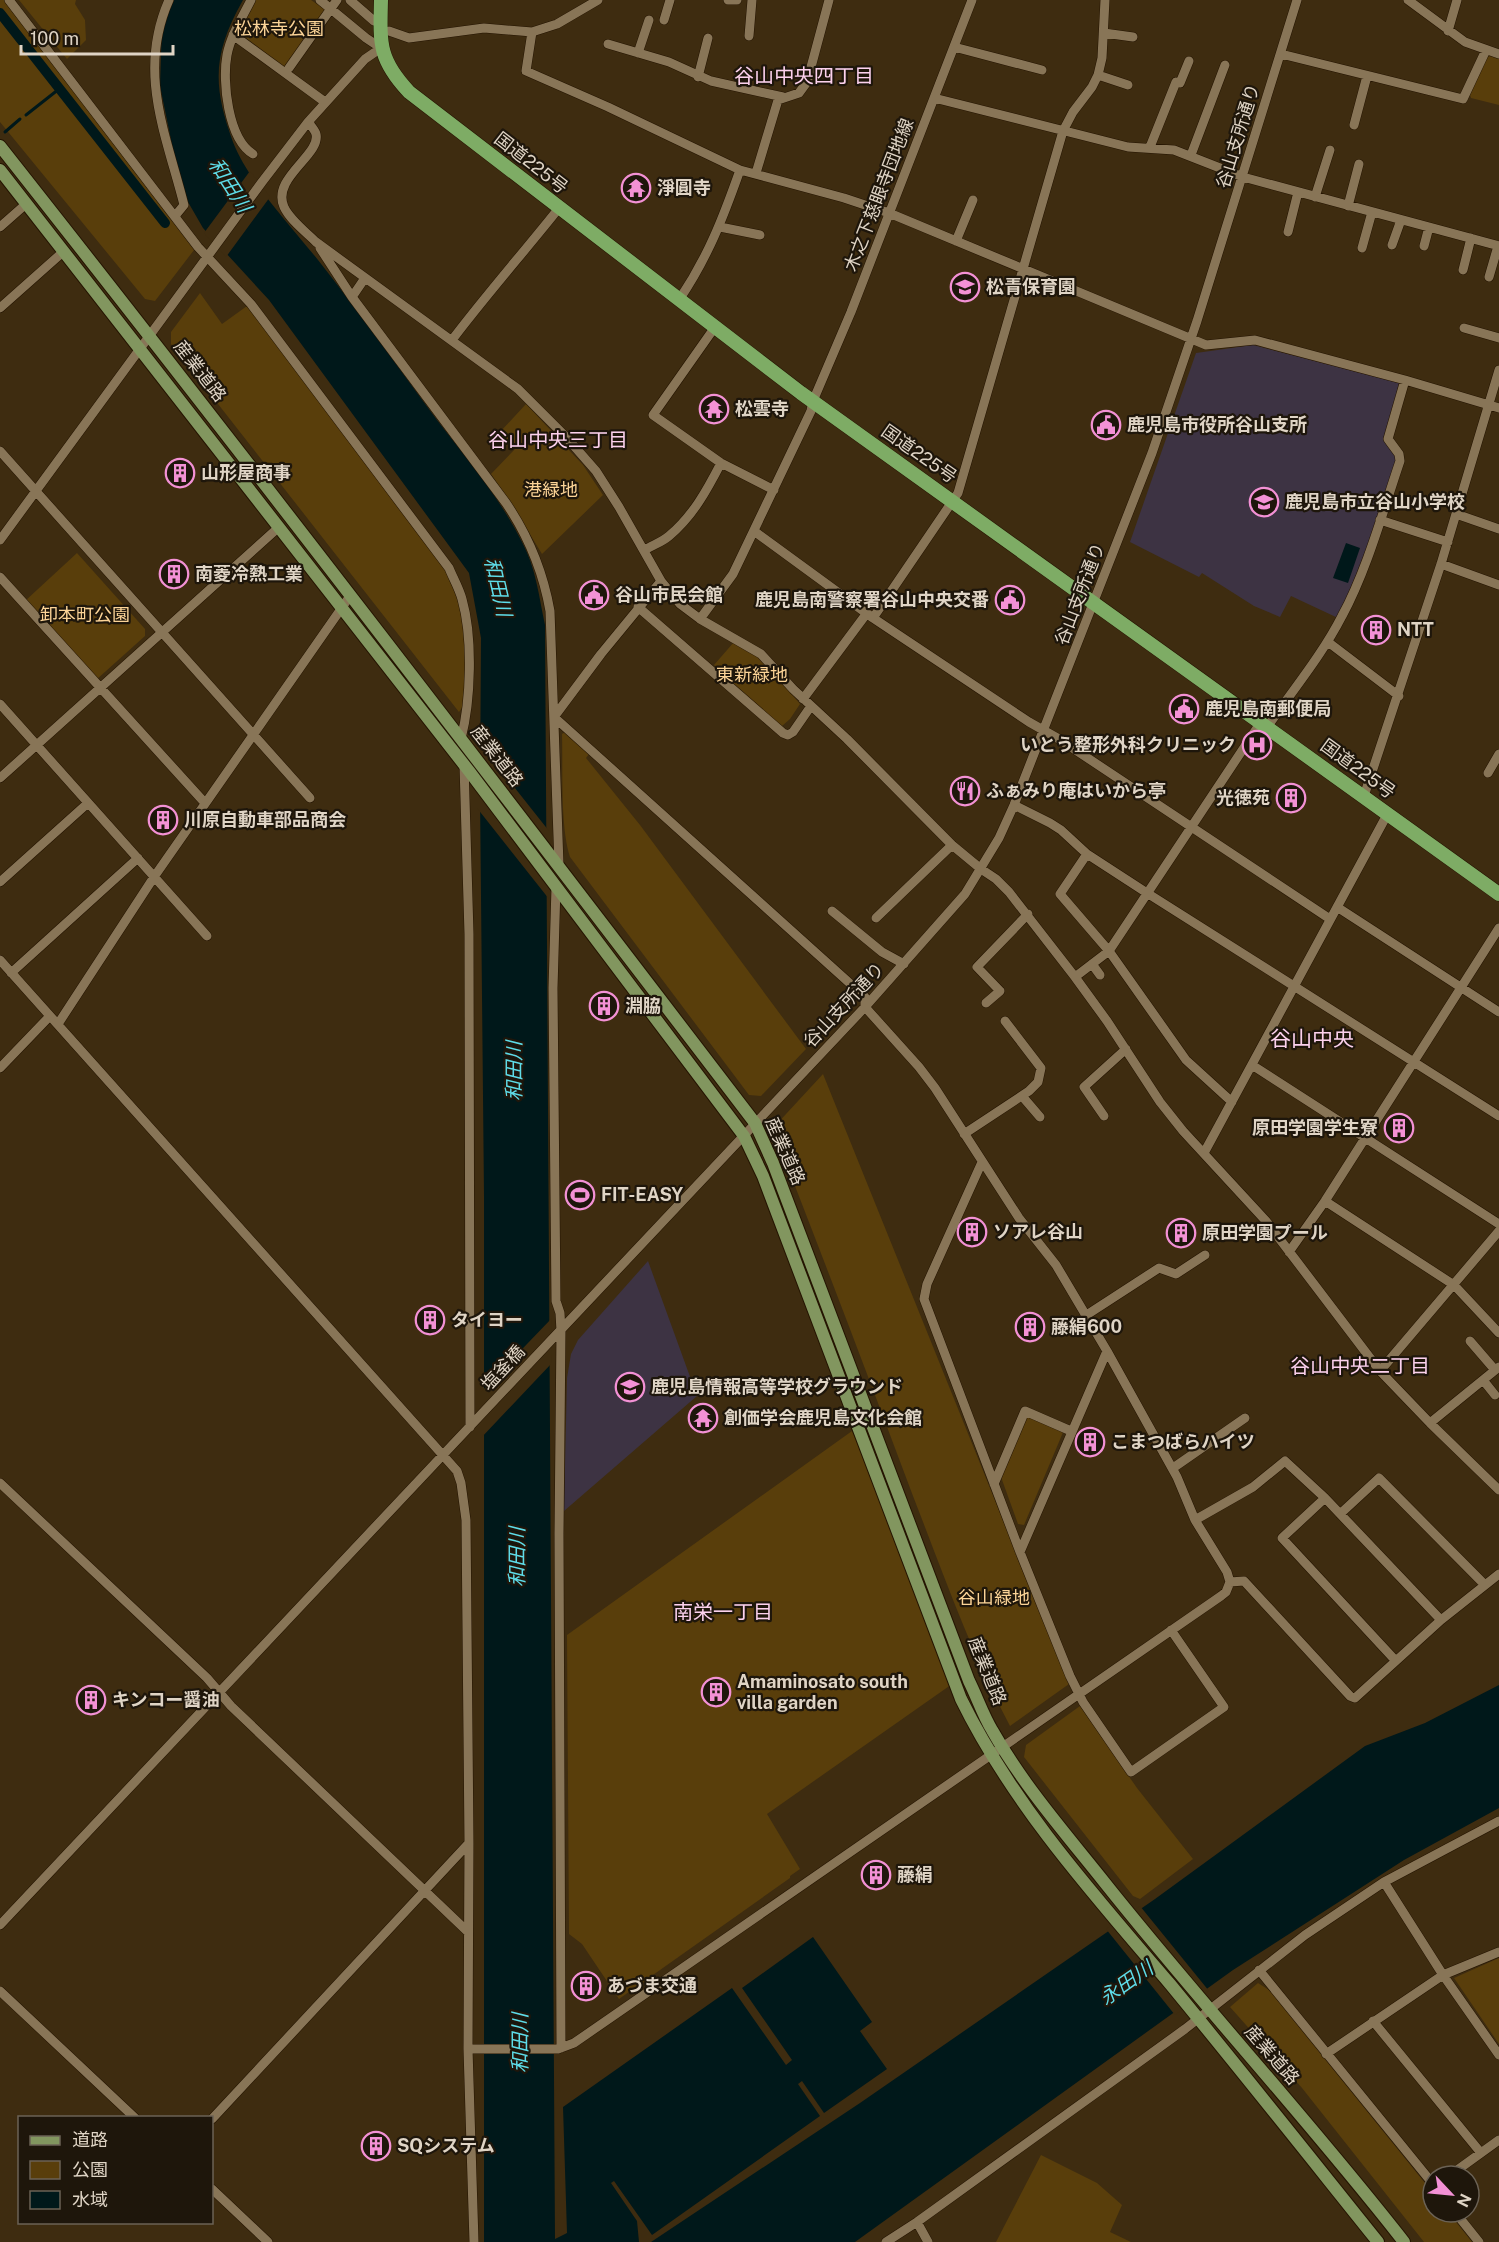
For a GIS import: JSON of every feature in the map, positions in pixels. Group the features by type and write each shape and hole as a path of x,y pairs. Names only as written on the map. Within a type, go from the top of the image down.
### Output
{"highway":[{"name":"国道225号","path":"381,0 381,48 395,77 409,92 813,401 1498,890"}],"main road":[{"name":"産業道路","path":"0,146 555,860 755,1123 773,1162 969,1680 990,1728 1035,1794 1128,1911 1205,2006 1308,2124 1404,2242"},
{"name":"産業道路","path":"0,170 466,768 744,1136 761,1169 961,1699 991,1755 1046,1833 1378,2242"}],"street":[{"path":"9,0 175,216 208,257 251,304 449,568 461,596 469,635 467,717 461,739"},
{"path":"169,0 158,34 154,75 167,150 184,205 175,216"},
{"path":"251,0 233,35 226,57 226,84 229,111 238,137 253,154"},
{"path":"0,540 308,122 364,59 381,48 320,0"},
{"path":"289,68 337,0"},
{"path":"350,0 374,21"},
{"path":"389,31 409,38 483,28 532,32 557,24 598,0"},
{"path":"664,20 670,0"},
{"path":"728,0 737,0"},
{"path":"748,36 752,0"},
{"path":"756,173 778,100 799,93 807,82 829,0"},
{"name":"木之下慈眼寺団地線","path":"700,619 733,574 811,411 972,0"},
{"path":"802,699 870,615 958,493 1063,131 1072,112 1092,87 1098,75 1104,33 1105,0"},
{"name":"谷山支所通り","path":"744,1136 951,911 981,869 1014,805 1152,453 1243,177 1297,0"},
{"path":"1408,0 1465,42 1499,54"},
{"path":"1449,31 1457,0"},
{"path":"639,53 649,20"},
{"path":"532,32 526,71 740,170 889,213 1190,340 1215,345 1232,341 1255,340 1499,408"},
{"path":"1104,33 1133,37"},
{"path":"233,35 325,102"},
{"path":"698,77 708,38"},
{"path":"608,44 669,62 698,77 783,97"},
{"path":"954,47 1042,70"},
{"path":"1281,54 1463,99 1486,50"},
{"path":"1150,147 1176,82 1180,83 1188,61"},
{"path":"1191,155 1225,65"},
{"path":"1098,75 1128,85"},
{"path":"1354,125 1367,76"},
{"path":"934,98 1128,147 1174,150 1243,177 1498,246 1489,277"},
{"path":"308,122 316,132 315,143 287,182 282,194 282,200 290,215 316,242 518,389 585,457 610,492 661,581 680,604 700,619 760,654 802,699 847,739 952,845 996,879 1028,914 1075,977 1160,1102 1266,1221 1380,1371 1499,1490"},
{"path":"1315,197 1330,150"},
{"path":"1348,206 1359,164"},
{"path":"680,300 703,262 720,226 740,170"},
{"path":"1288,232 1298,192"},
{"path":"956,241 973,200"},
{"path":"0,227 26,204"},
{"path":"452,340 474,310 529,247 559,208"},
{"path":"1362,248 1372,212"},
{"path":"1392,245 1401,220"},
{"path":"720,226 760,235"},
{"path":"1424,246 1429,227"},
{"path":"1462,270 1472,238"},
{"path":"316,242 352,297 506,503 529,539 543,577 550,611 554,717 555,860"},
{"path":"0,308 63,252"},
{"path":"352,297 365,278"},
{"path":"715,327 653,415 722,463 774,490"},
{"path":"1464,328 1499,338"},
{"path":"1364,796 1399,696 1448,542 1499,370"},
{"path":"1075,977 1109,951 1191,827 1264,724 1328,642 1344,614 1400,461 1399,454 1388,439 1405,380"},
{"path":"0,451 310,798"},
{"path":"645,550 668,537 685,519 698,504 722,463"},
{"path":"1456,514 1499,529"},
{"path":"1380,520 1448,542"},
{"path":"0,778 279,527"},
{"path":"754,531 870,615 1330,919"},
{"path":"1441,564 1499,585"},
{"path":"0,577 205,803"},
{"path":"554,717 638,607 661,581"},
{"path":"57,1024 154,877 350,596"},
{"path":"638,607 783,733 788,735 793,732 811,706"},
{"path":"1328,642 1399,696"},
{"path":"0,704 207,936"},
{"path":"468,2049 560,2048 574,2043 1226,1592 1230,1582 1227,1572 1195,1520 1173,1468 1056,1265 1019,1218 919,1067 865,1007 865,997 554,717"},
{"path":"1488,773 1499,754"},
{"path":"466,768 472,1425"},
{"path":"0,882 88,803"},
{"path":"1014,805 1061,830 1087,854 1294,988 1499,1116"},
{"path":"1204,1153 1388,813"},
{"path":"876,918 952,845"},
{"path":"1087,854 1060,894 1109,951 1185,1060 1232,1102"},
{"path":"11,973 138,858"},
{"path":"554,883 556,1289 561,1331 560,2048"},
{"path":"1336,907 1499,1012"},
{"path":"832,911 882,952 904,963"},
{"path":"986,1003 1000,991 977,967 1028,914"},
{"path":"1289,1252 1325,1201 1499,928"},
{"path":"0,960 457,1471 466,1520 468,2049 474,2242"},
{"path":"1092,964 1100,975"},
{"path":"0,1068 50,1016"},
{"path":"964,1134 1036,1085 1041,1068 1005,1021"},
{"path":"1104,1116 1084,1087 1126,1049"},
{"path":"1252,1065 1499,1224"},
{"path":"1022,1096 1040,1117"},
{"name":"塩釜橋","path":"0,1925 744,1136"},
{"path":"982,1162 923,1295 1020,1552 1078,1693 1131,1772 1224,1707 1171,1630"},
{"path":"1325,1201 1454,1285 1499,1333"},
{"path":"1380,1371 1499,1231"},
{"path":"1085,1316 1159,1268 1176,1274 1205,1255"},
{"path":"1430,1423 1497,1368 1470,1341"},
{"path":"1020,1552 1107,1351"},
{"path":"1482,1380 1495,1395"},
{"path":"994,1484 1025,1411 1071,1431"},
{"path":"1173,1468 1245,1418"},
{"path":"1195,1520 1253,1487 1285,1461 1340,1514 1441,1620"},
{"path":"1340,1514 1378,1478 1485,1585"},
{"path":"0,1483 207,1678 468,1932"},
{"path":"1324,1498 1282,1538 1395,1660"},
{"path":"1230,1582 1244,1581 1353,1698 1361,1694 1395,1660 1441,1620 1499,1574"},
{"path":"886,2242 917,2222 1205,2006 1383,1882 1499,1821"},
{"path":"213,2117 469,1843"},
{"path":"1383,1882 1443,1976 1499,2055"},
{"path":"1326,2054 1443,1976 1499,1952"},
{"path":"1259,1970 1421,2169"},
{"path":"0,1991 133,2116"},
{"path":"1373,2021 1480,2153"},
{"path":"1465,2164 1499,2140"},
{"path":"213,2190 267,2242"},
{"path":"917,2222 928,2242"},
{"path":"1465,2224 1479,2242"}],"shaded area":[{"name":"鹿児島市立谷山小学校","path":"1253,345 1399,383 1386,439 1397,456 1366,551 1338,618 1291,596 1280,617 1254,606 1202,573 1199,577 1130,542 1196,353"},
{"name":"鹿児島情報高等学校グラウンド","path":"648,1261 697,1396 564,1511 567,1378 571,1354 578,1340"}],"green space":[{"path":"0,0 4,0 194,250 155,301 145,299 0,122"},
{"path":"19,0 76,0 75,4 85,20 86,40 67,59"},
{"name":"松林寺公園","path":"256,0 311,0 327,11 285,68 241,34 241,29"},
{"path":"1490,56 1499,58 1499,105 1471,98 1470,95 1486,58"},
{"path":"200,293 222,324 247,306 445,570 457,597 466,635 464,705 459,712 171,344 171,332"},
{"name":"港緑地","path":"526,404 583,465 603,495 542,554 491,474 516,448 500,432"},
{"name":"卸本町公園","path":"77,553 145,629 145,636 96,680 25,601"},
{"name":"東新緑地","path":"734,642 765,662 800,704 782,726 778,725 714,665"},
{"path":"565,732 589,754 586,758 640,825 806,1049 761,1096 749,1095 570,857 563,797 562,734"},
{"name":"谷山緑地","path":"823,1074 1069,1684 1010,1726 958,1612 795,1186 773,1138 774,1127"},
{"path":"1030,1416 1064,1430 1024,1525 1018,1524 1001,1477 1026,1417"},
{"path":"852,1431 955,1682 767,1814 800,1869 619,1999 582,1944 569,1934 567,1635"},
{"path":"1080,1706 1137,1788 1193,1859 1140,1899 1133,1896 1024,1757 1026,1745"},
{"path":"1499,1958 1499,2044 1454,1978"},
{"path":"1258,1983 1269,1990 1421,2178 1421,2224 1458,2224 1472,2242 1424,2242 1302,2088 1230,2007"},
{"path":"1041,2155 1097,2183 1122,2205 1110,2232 1131,2242 996,2242"}],"water":[{"name":"和田川","path":"174,0 243,0 226,37 219,70 221,103 240,157 259,188 348,299 504,510 531,562 545,625 555,2239 567,2233 563,2107 732,1988 786,2065 792,2060 742,1988 813,1937 872,2022 860,2031 887,2069 824,2113 802,2081 798,2084 820,2116 652,2235 614,2181 611,2183 637,2221 639,2242 484,2242 484,1196 480,795 481,638 469,573 269,300 203,228 188,202 176,164 160,86 162,24"},
{"path":"1346,543 1360,548 1348,583 1333,578"},
{"name":"永田川","path":"1499,1685 1499,1808 1404,1860 1233,1970 855,2242 651,2242 860,2103 1155,1899 1365,1746 1425,1723"}],"pier":[{"path":"250,171 270,197 226,257 204,233"},
{"path":"477,740 549,831 549,899 477,808"},
{"path":"552,1318 551,1364 481,1438 481,1392"},
{"path":"1140,1906 1209,1991 1175,2015 1106,1929"}],"waterway":[{"path":"0,13 165,223"},
{"path":"26,115 59,89"},
{"path":"5,132 20,119"}],"place":[{"name":"淨圓寺","path":"636,188"},
{"name":"松青保育園","path":"965,287"},
{"name":"松雲寺","path":"714,409"},
{"name":"鹿児島市役所谷山支所","path":"1106,425"},
{"name":"山形屋商事","path":"180,473"},
{"name":"鹿児島市立谷山小学校","path":"1264,502"},
{"name":"南菱冷熱工業","path":"174,574"},
{"name":"谷山市民会館","path":"594,595"},
{"name":"鹿児島南警察署谷山中央交番","path":"1010,600"},
{"name":"NTT","path":"1376,630"},
{"name":"鹿児島南郵便局","path":"1184,709"},
{"name":"いとう整形外科クリニック","path":"1257,745"},
{"name":"ふぁみり庵はいから亭","path":"965,791"},
{"name":"光徳苑","path":"1291,798"},
{"name":"川原自動車部品商会","path":"163,820"},
{"name":"淵脇","path":"604,1006"},
{"name":"原田学園学生寮","path":"1399,1128"},
{"name":"FIT-EASY","path":"580,1195"},
{"name":"ソアレ谷山","path":"972,1232"},
{"name":"原田学園プール","path":"1181,1233"},
{"name":"タイヨー","path":"430,1320"},
{"name":"藤絹600","path":"1030,1327"},
{"name":"鹿児島情報高等学校グラウンド","path":"630,1387"},
{"name":"創価学会鹿児島文化会館","path":"703,1418"},
{"name":"こまつばらハイツ","path":"1090,1442"},
{"name":"Amaminosato south villa garden","path":"716,1692"},
{"name":"キンコー醤油","path":"91,1700"},
{"name":"藤絹","path":"876,1875"},
{"name":"あづま交通","path":"586,1986"},
{"name":"SQシステム","path":"376,2146"}],"district":[{"name":"谷山中央四丁目","path":"804,76"},
{"name":"谷山中央三丁目","path":"558,440"},
{"name":"谷山中央","path":"1312,1039"},
{"name":"谷山中央二丁目","path":"1360,1366"},
{"name":"南栄一丁目","path":"723,1612"}]}
